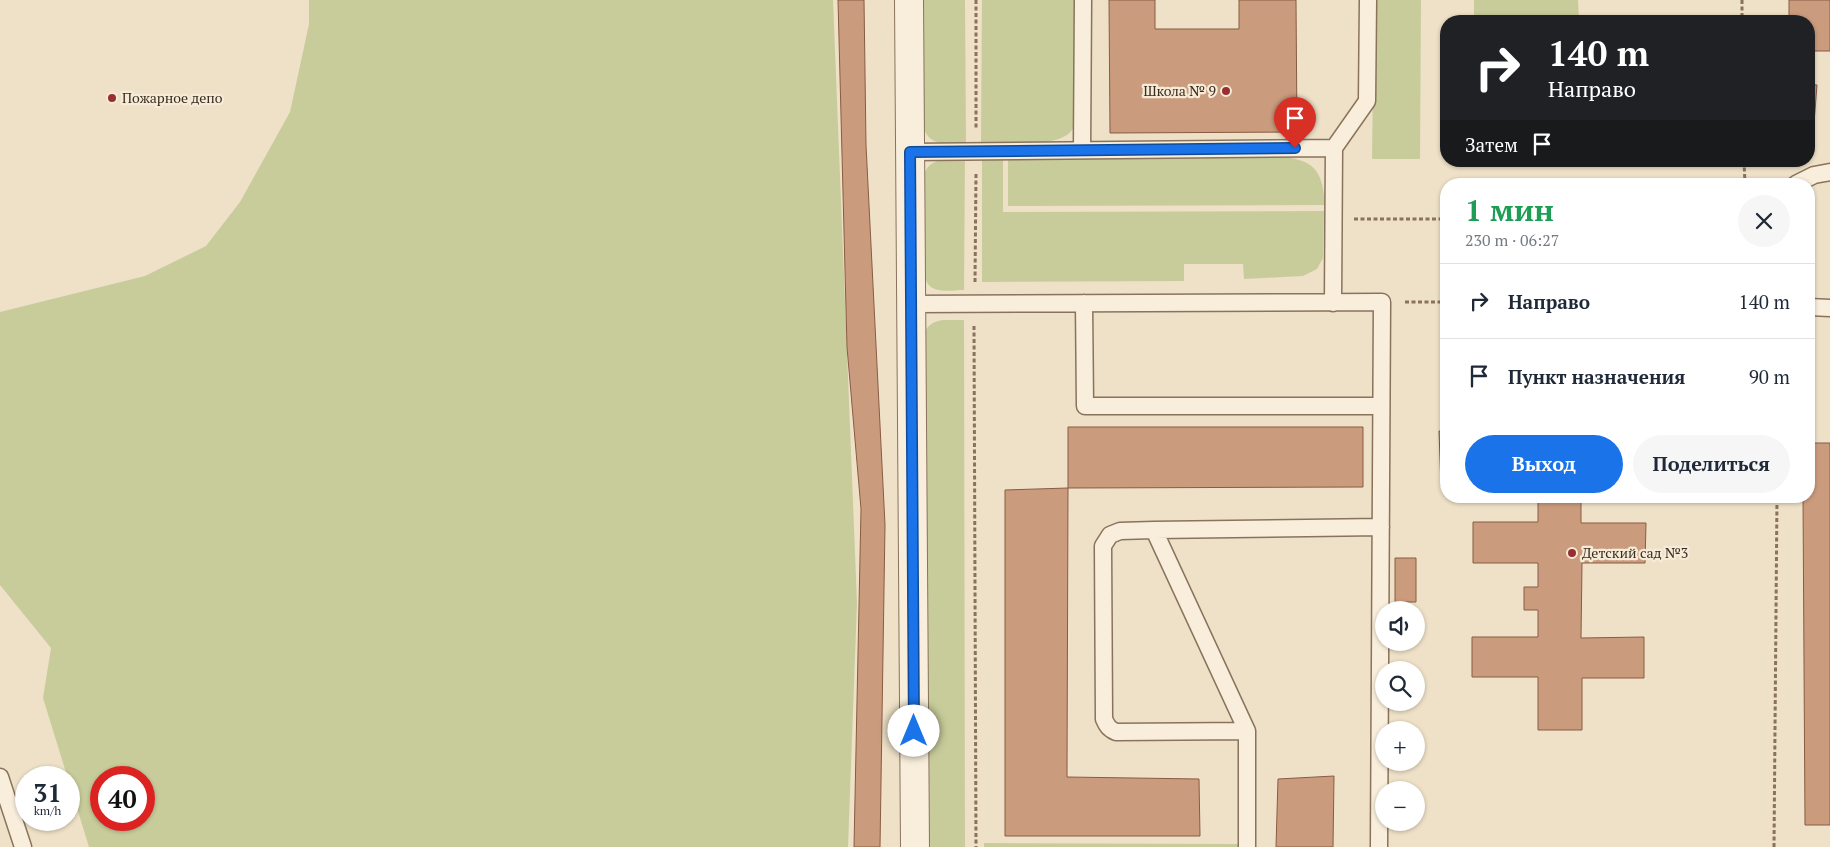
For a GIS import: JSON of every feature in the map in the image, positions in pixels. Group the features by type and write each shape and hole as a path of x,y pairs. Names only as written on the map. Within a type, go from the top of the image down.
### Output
{"street":[{"path":"909,0 915,847"}],"lane":[{"path":"1082,150 1083,0"},
{"path":"1333,303 1334,148 1367,102 1368,0"},
{"path":"910,152 1334,148"},
{"path":"1808,178 1830,172"},
{"path":"911,304 1382,302 1379,847"},
{"path":"1084,303 1085,406 1381,406"},
{"path":"1815,307 1830,308"},
{"path":"1247,731 1116,732 1110,730 1106,725 1104,719 1104,546 1110,535 1120,531 1381,527"},
{"path":"1154,530 1247,731 1247,847"},
{"path":"0,777 23,847"}],"path":[{"path":"976,0 974,304 976,847"},
{"path":"1742,0 1742,15"},
{"path":"1334,220 1440,219"},
{"path":"1382,302 1440,302"},
{"path":"1774,847 1777,503"}],"green space":[{"path":"309,0 833,0 857,603 848,847 89,847 80,818 80,766 64,766 43,698 51,648 0,585 0,312 145,276 206,246 240,202 290,112 309,24"},
{"path":"922,0 965,0 966,143 939,143 933,141 925,132 922,124"},
{"path":"982,0 1077,0 1078,123 1067,135 1048,142 1037,143 981,142"},
{"path":"1374,0 1421,0 1420,159 1372,159"},
{"path":"1474,0 1578,0 1579,15 1474,15"},
{"path":"1284,157 1304,161 1316,170 1320,177 1325,205 1008,206 1008,158"},
{"path":"982,158 1003,158 1003,212 1324,211 1323,258 1317,269 1303,276 1244,279 1243,264 1184,264 1184,281 982,282"},
{"path":"941,160 965,160 964,290 945,291 935,289 928,284 925,277 922,250 923,180 928,167"},
{"path":"943,320 964,320 965,847 924,847 923,336 930,325"},
{"path":"984,843 1238,844 1238,847 984,847"}],"building":[{"path":"838,0 864,0 866,145 885,525 880,847 854,847 861,509 847,347"},
{"path":"1109,0 1155,0 1155,29 1239,29 1239,0 1296,0 1297,132 1110,133"},
{"path":"1789,0 1830,0 1830,51 1815,51 1815,15 1789,15"},
{"path":"1815,85 1817,85 1815,110"},
{"path":"1068,427 1363,427 1363,487 1068,488"},
{"path":"1815,443 1830,443 1830,825 1805,825 1803,503 1815,503"},
{"path":"1068,488 1067,777 1199,779 1200,836 1005,836 1005,490"},
{"path":"1538,503 1581,503 1581,523 1646,523 1645,563 1582,563 1581,638 1644,637 1644,678 1582,678 1582,730 1538,730 1538,677 1472,677 1472,637 1538,637 1538,610 1524,610 1524,587 1538,587 1538,563 1473,563 1473,522 1538,522"},
{"path":"1395,558 1416,558 1416,601 1395,601"},
{"path":"1334,776 1333,847 1276,847 1278,779"}],"place":[{"name":"Школа № 9","path":"1226,91"},
{"name":"Пожарное депо","path":"112,98"},
{"name":"Детский сад №3","path":"1572,553"}],"route":[{"path":"914,731 910,152 1295,148"}]}
